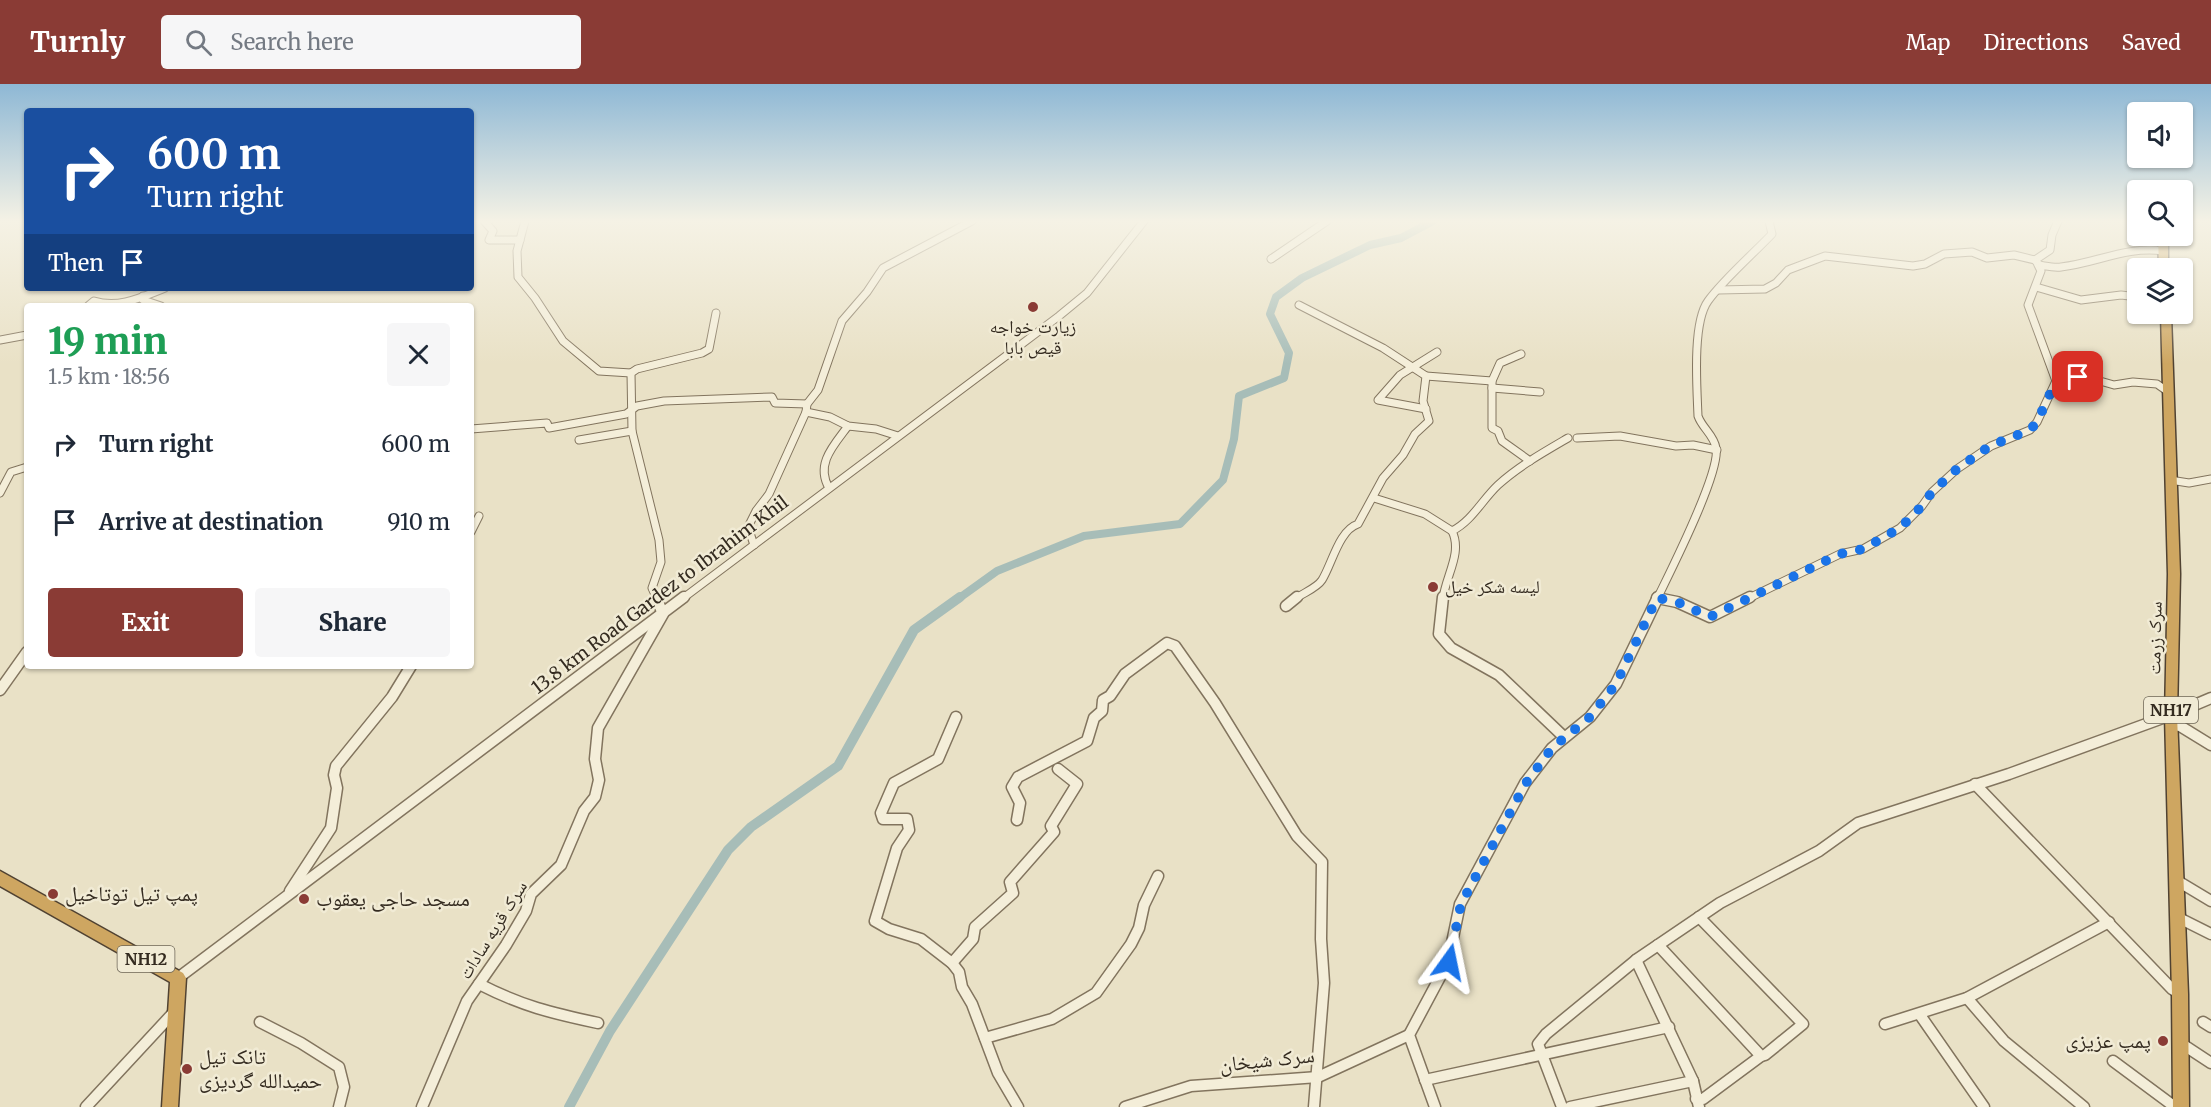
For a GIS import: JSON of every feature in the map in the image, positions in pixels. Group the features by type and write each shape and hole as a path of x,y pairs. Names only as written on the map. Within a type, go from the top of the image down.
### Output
{"highway":[{"name":"سرک زرمت","path":"2166,324 2174,574 2172,720 2181,1107"},
{"name":"NH12","path":"0,878 178,978 170,1107"}],"street":[{"path":"518,269 518,277 535,297 563,341 599,371 631,373 637,369 702,353 709,349 716,313"},
{"path":"754,545 748,526 769,494 807,408 818,390 842,321 867,292 883,269"},
{"name":"13.8 km Road Gardez to Ibrahim Khil","path":"178,978 1087,292 1106,269"},
{"path":"1435,1107 1409,1035 1449,962 1461,904 1526,783 1552,748 1590,717 1616,684 1706,492 1717,450 1713,438 1700,423 1698,416 1696,355 1700,331 1698,322 1707,302 1739,269"},
{"path":"1718,290 1765,289 1776,283 1791,269"},
{"path":"1657,598 1677,602 1710,617 1840,554 1863,549 1900,528 1922,506 1932,492 1957,469 1990,446 2030,430 2037,422 2056,380 2028,305 2042,271 2041,269"},
{"path":"2036,287 2081,300 2127,296"},
{"path":"117,303 142,294 142,300 152,303"},
{"path":"1299,305 1383,348 1426,376 1540,393"},
{"path":"0,340 24,336"},
{"path":"1426,409 1378,400 1387,391 1388,385 1403,372 1414,368 1437,352"},
{"path":"1521,354 1500,363 1492,385 1492,428 1498,431 1502,441 1530,461"},
{"path":"631,373 632,431 659,540 661,562 652,588 663,614"},
{"path":"1286,606 1302,593 1321,583 1345,534 1351,526 1358,524 1383,478 1403,455 1415,434 1429,421 1423,400 1426,376"},
{"path":"2056,380 2078,377 2114,385 2138,382 2157,384 2167,391"},
{"path":"474,429 547,423 549,428 626,414 637,406 664,401 772,397 776,403 807,408 848,426 876,429 898,436"},
{"path":"829,488 820,472 822,463 848,426"},
{"path":"579,440 632,431"},
{"path":"1452,531 1463,526 1474,516 1486,496 1530,461 1573,438 1606,435 1634,437 1676,446 1693,445 1717,450"},
{"path":"0,493 11,472 24,468"},
{"path":"2170,480 2189,483 2211,479"},
{"path":"1374,498 1425,514 1452,531 1456,539 1451,575 1444,588 1439,634 1451,648 1499,675 1564,737"},
{"path":"474,526 479,516"},
{"name":"سرک قریه سادات","path":"422,1107 467,1001 506,945 526,911 531,894 561,865 584,811 595,797 598,780 595,759 598,728 663,614"},
{"path":"1017,820 1020,803 1012,787 1018,777 1086,741 1094,718 1102,711 1103,700 1110,696 1125,674 1167,643 1175,646 1215,704 1297,836 1322,862 1324,983 1314,1107"},
{"path":"0,690 24,656"},
{"path":"286,897 331,828 337,788 334,774 336,766 392,697 409,669"},
{"path":"1562,1107 1538,1044 1546,1034 1636,960 1720,903 1819,851 1858,823 2172,720 2211,698"},
{"path":"956,717 951,735 942,747 938,759 894,783 881,813 884,819 907,819 909,830 897,848 875,921 889,929 921,939 952,963 959,972 962,987 972,1004 998,1073 1018,1107"},
{"path":"2172,720 2211,745"},
{"path":"952,963 973,939 975,927 1013,893 1010,882 1054,832 1051,826 1077,784 1058,769"},
{"path":"1975,784 2048,863 2109,922 2172,989 2180,994"},
{"path":"985,1038 1052,1019 1096,993 1131,944 1139,928 1144,905 1158,876"},
{"path":"2175,880 2211,901"},
{"path":"2176,916 2211,934"},
{"path":"1636,960 1693,1081 1697,1103 1803,1024 1699,917"},
{"path":"1885,1024 1920,1015 1966,998 2109,922"},
{"path":"1658,945 1761,1056"},
{"path":"479,984 515,1002 544,1012 598,1023"},
{"path":"1966,998 2004,1041 2084,1107"},
{"path":"86,1107 175,1011"},
{"path":"1920,1015 1984,1107"},
{"path":"260,1022 301,1043 339,1067 344,1087 339,1107"},
{"path":"1425,1080 1669,1027"},
{"name":"سرک شیخان","path":"1125,1107 1191,1086 1318,1077 1409,1035"},
{"path":"2179,1042 2211,1064"},
{"path":"2113,1061 2175,1107"},
{"path":"1570,1107 1693,1081"}],"waterway":[{"path":"958,599 997,571 1084,536 1180,524 1223,480 1234,439 1239,396 1284,378 1289,353 1270,314 1276,297 1302,278 1321,269"},
{"path":"569,1107 610,1031 728,850 751,827 838,766 914,630 960,597"}],"place":[{"name":"زیارت خواجه قیص بابا","path":"1033,307"},
{"name":"لیسه شکر خیل","path":"1433,587"},
{"name":"پمپ تیل توتاخیل","path":"53,894"},
{"name":"مسجد حاجی یعقوب","path":"304,899"},
{"name":"پمپ عزیزی","path":"2163,1041"},
{"name":"تانک تیل حمیدالله گردیزی","path":"187,1069"}],"route":[{"path":"1449,962 1461,904 1526,783 1552,748 1590,717 1616,684 1657,598 1677,602 1710,617 1840,554 1863,549 1900,528 1942,482 1972,458 1990,446 2030,430 2037,422 2056,381 2078,377"}]}
